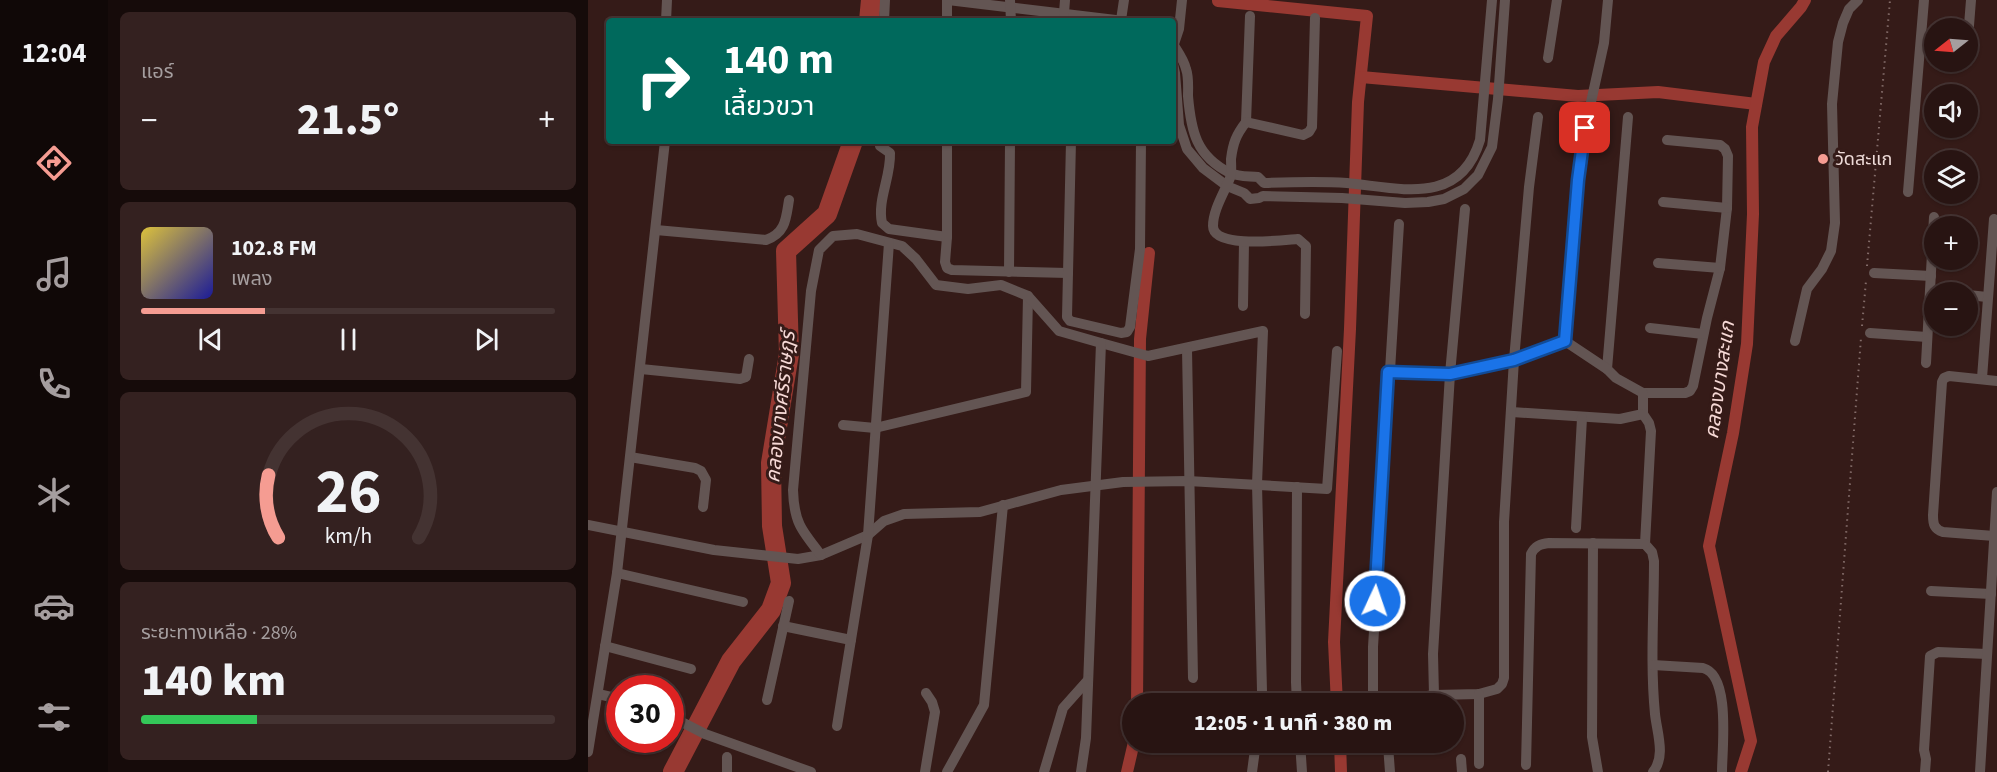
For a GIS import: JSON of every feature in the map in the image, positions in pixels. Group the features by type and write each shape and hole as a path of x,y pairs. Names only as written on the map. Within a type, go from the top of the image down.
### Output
{"street":[{"path":"666,18 667,0"},
{"path":"884,18 885,0"},
{"path":"947,18 948,0 1010,4 1092,18"},
{"path":"1065,0 1072,16"},
{"path":"1123,18 1124,0"},
{"path":"1176,37 1182,0"},
{"path":"1264,183 1343,183 1406,190 1430,189 1446,184 1465,170 1476,154 1480,140 1492,0"},
{"path":"1176,73 1179,125 1187,149 1203,168 1227,186 1244,193 1250,199 1263,196 1342,198 1405,203 1444,199 1464,189 1478,175 1492,147 1505,0"},
{"path":"1548,58 1557,0"},
{"path":"1565,341 1579,171 1588,113 1604,44 1608,0"},
{"path":"1795,341 1807,289 1822,270 1831,251 1835,223 1832,112 1838,42 1842,22 1849,9 1858,0"},
{"path":"1908,192 1924,0"},
{"path":"1970,18 1971,0"},
{"path":"1251,15 1246,122 1236,136 1231,174 1213,225 1214,233 1219,237 1244,242 1298,239 1303,242 1306,246 1305,314"},
{"path":"1246,122 1262,124 1292,134 1303,135 1309,132 1312,122 1315,18"},
{"path":"1176,50 1187,70 1190,123 1197,143 1211,160 1231,174 1249,178 1258,177 1264,183 1263,196"},
{"path":"1464,694 1479,694 1497,689 1504,678 1504,522 1514,360 1528,198 1538,117"},
{"path":"1606,369 1628,117"},
{"path":"1565,341 1616,378 1642,393 1685,393 1693,386 1703,334 1720,268 1727,208 1728,156 1725,148 1720,145 1667,140"},
{"path":"588,752 617,573 665,144"},
{"path":"880,144 890,153 880,212 882,223 889,229 947,237"},
{"path":"947,144 945,262 947,268 1068,273"},
{"path":"1009,272 1010,144"},
{"path":"1071,144 1067,317 1070,321 1121,333 1127,332 1130,327 1140,249 1141,144"},
{"path":"1244,193 1243,184 1249,178"},
{"path":"1405,203 1406,190"},
{"path":"656,230 766,240 776,236 782,228 789,200"},
{"path":"1663,202 1727,208"},
{"path":"1434,693 1433,654 1450,374 1464,209"},
{"path":"1982,378 1994,219"},
{"path":"1374,693 1373,647 1388,372 1399,224"},
{"path":"821,555 804,534 794,512 793,490 811,291 819,250 833,236 857,234 902,246 916,259 936,285 968,289 1001,285 1028,296 1059,331 1148,356 1263,331 1257,484 1262,693"},
{"path":"1243,306 1244,242"},
{"path":"837,726 868,535 890,243"},
{"path":"1658,263 1720,268"},
{"path":"1931,270 1931,282"},
{"path":"1874,273 1931,276"},
{"path":"843,425 875,428 1026,392 1028,296"},
{"path":"1978,297 1987,297"},
{"path":"1650,328 1703,334"},
{"path":"1870,333 1928,337 1926,363"},
{"path":"1388,372 1450,374 1514,360 1565,341"},
{"path":"1081,772 1086,738 1101,344"},
{"path":"1187,349 1193,678"},
{"path":"588,525 714,549 798,559 821,555 868,535 884,521 903,514 980,512 1061,490 1123,482 1156,481 1327,489 1337,351"},
{"path":"641,369 740,380 746,377 748,359"},
{"path":"1994,536 1942,532 1933,525 1942,382 1949,376 1997,381"},
{"path":"1642,393 1643,414 1651,431 1645,544 1652,552 1654,561 1653,665 1655,712 1661,758 1653,772"},
{"path":"1512,412 1620,419 1643,414"},
{"path":"1576,528 1582,418"},
{"path":"630,457 701,471 706,480 703,507"},
{"path":"1297,693 1298,487"},
{"path":"1980,772 1997,492"},
{"path":"946,772 984,705 1003,505"},
{"path":"1593,543 1592,737 1598,772"},
{"path":"1526,765 1531,554 1534,548 1540,544 1645,544"},
{"path":"617,573 743,602"},
{"path":"1931,591 1991,594"},
{"path":"767,700 789,601"},
{"path":"783,626 851,640"},
{"path":"605,646 691,669"},
{"path":"1925,772 1924,750 1930,656 1938,652 1987,654"},
{"path":"1653,665 1703,668 1714,675 1723,705 1722,772"},
{"path":"1044,772 1063,708 1088,680"},
{"path":"925,772 935,712 926,693"},
{"path":"597,694 606,696"},
{"path":"1479,694 1479,764"},
{"path":"684,723 705,734 811,772"},
{"path":"1919,772 1920,758 1924,750"},
{"path":"1252,772 1255,753"},
{"path":"1301,753 1302,772"},
{"path":"1389,753 1390,772"},
{"path":"727,772 728,757"},
{"path":"1461,759 1462,772"}],"path":[{"path":"1828,772 1857,377 1890,0"}],"waterway":[{"name":"คลองบางศรีราษฎร์","path":"869,18 871,0"},
{"name":"คลองบางสะแก","path":"1741,772 1751,741 1709,546 1733,433 1747,344 1753,214 1752,127 1764,62 1776,36 1805,0"},
{"path":"1218,1 1367,16 1358,102 1350,329 1334,642 1336,693"},
{"path":"1361,77 1578,96 1658,92 1756,104"},
{"name":"คลองบางศรีราษฎร์","path":"673,772 731,661 771,610 781,583 772,526 771,463 789,354 786,251 827,214 852,144"},
{"path":"1137,693 1140,339 1149,253"},
{"path":"1127,772 1131,753"},
{"path":"1340,753 1341,772"}],"place":[{"name":"วัดสะแก","path":"1823,159"}],"route":[{"path":"1375,601 1388,372 1450,374 1514,360 1565,341 1578,180 1585,128"}]}
